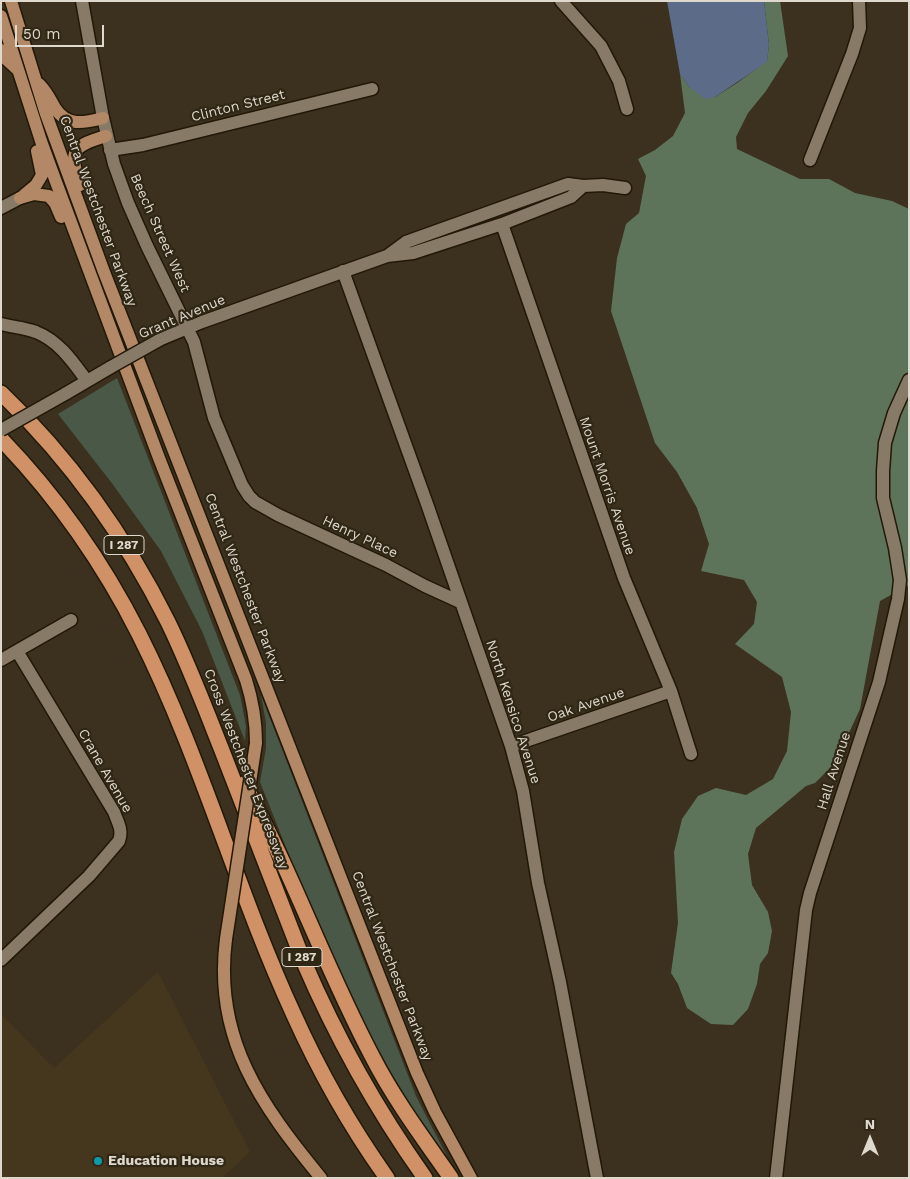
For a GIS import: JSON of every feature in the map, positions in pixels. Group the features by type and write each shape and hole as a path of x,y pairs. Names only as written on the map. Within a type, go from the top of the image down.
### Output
{"highway":[{"name":"Cross Westchester Expressway","path":"1,393 33,427 73,475 124,545 170,628 210,721 320,1000 376,1105 425,1178"},
{"name":"I 287","path":"1,438 36,478 79,533 102,568 136,629 186,740 292,1012 332,1091 354,1129 387,1178"},
{"path":"210,721 266,828 373,1058 407,1116 451,1178"}],"main road":[{"name":"Central Westchester Parkway","path":"10,1 35,80 104,272 418,1073 435,1112 471,1178"},
{"name":"Central Westchester Parkway","path":"1,16 37,127 94,282 159,458 246,680 256,722 256,743 226,939 223,980 225,1002 229,1024 244,1066 289,1137 321,1178"},
{"path":"1,50 5,58 18,69"},
{"path":"35,80 48,92 56,109 64,118 71,122 84,123 103,118"},
{"path":"20,198 36,185 42,175 35,146 37,127"},
{"path":"104,272 95,229 73,160 76,149 84,143 106,136"},
{"path":"20,198 40,194 49,196 52,199 94,282"}],"street":[{"name":"Beech Street West","path":"82,1 110,150 135,220 194,342 214,418 242,485 249,496"},
{"path":"561,1 601,46 619,80 627,109"},
{"path":"810,160 852,54 860,28 859,1"},
{"name":"Clinton Street","path":"110,150 143,145 372,89"},
{"name":"Grant Avenue","path":"387,256 406,242 568,184 625,188"},
{"name":"Grant Avenue","path":"1,430 161,339 186,328 387,256 412,254 502,224 571,197 582,186"},
{"path":"1,208 20,198"},
{"name":"Mount Morris Avenue","path":"502,224 624,578 671,691 691,754"},
{"name":"North Kensico Avenue","path":"343,271 427,504 511,746 523,791 538,884 560,982 597,1178"},
{"path":"1,324 34,331 46,337 71,360 87,381"},
{"name":"Hall Avenue","path":"776,1178 806,910 879,682 903,600 895,548 883,498 883,470 885,444 892,420 909,380"},
{"name":"Henry Place","path":"249,496 255,502 278,515 460,602"},
{"path":"1,660 71,620"},
{"name":"Crane Avenue","path":"1,960 89,876 119,841 121,835 114,812 17,651"},
{"name":"Oak Avenue","path":"511,746 671,691"}],"shaded area":[{"path":"158,972 250,1152 222,1178 1,1178 1,1014 54,1068"}],"green space":[{"path":"764,1 780,1 788,56 766,91 748,113 736,137 737,149 800,179 829,179 855,193 892,201 909,209 909,585 880,601 860,709 835,763 815,783 806,786 756,828 748,854 752,885 768,912 772,931 768,953 760,964 757,984 748,1009 733,1025 711,1024 687,1008 678,984 671,973 678,923 674,852 682,819 698,796 716,788 746,795 773,779 787,751 791,712 782,677 735,644 754,624 757,602 744,580 701,571 709,544 697,508 677,472 655,443 611,311 617,258 626,224 639,213 646,176 638,159 655,150 673,136 685,113 680,74 689,87 715,97 767,61 769,45"},
{"path":"117,378 240,695 246,726 245,741 202,631 161,551 58,414"},
{"path":"261,695 416,1096 453,1168 424,1129 398,1088 363,1024 304,893 260,782 266,748 266,723"}],"water":[{"path":"667,1 764,1 769,45 767,62 715,97 705,99 689,87 680,74"}],"place":[{"name":"Education House","path":"98,1161"}]}
